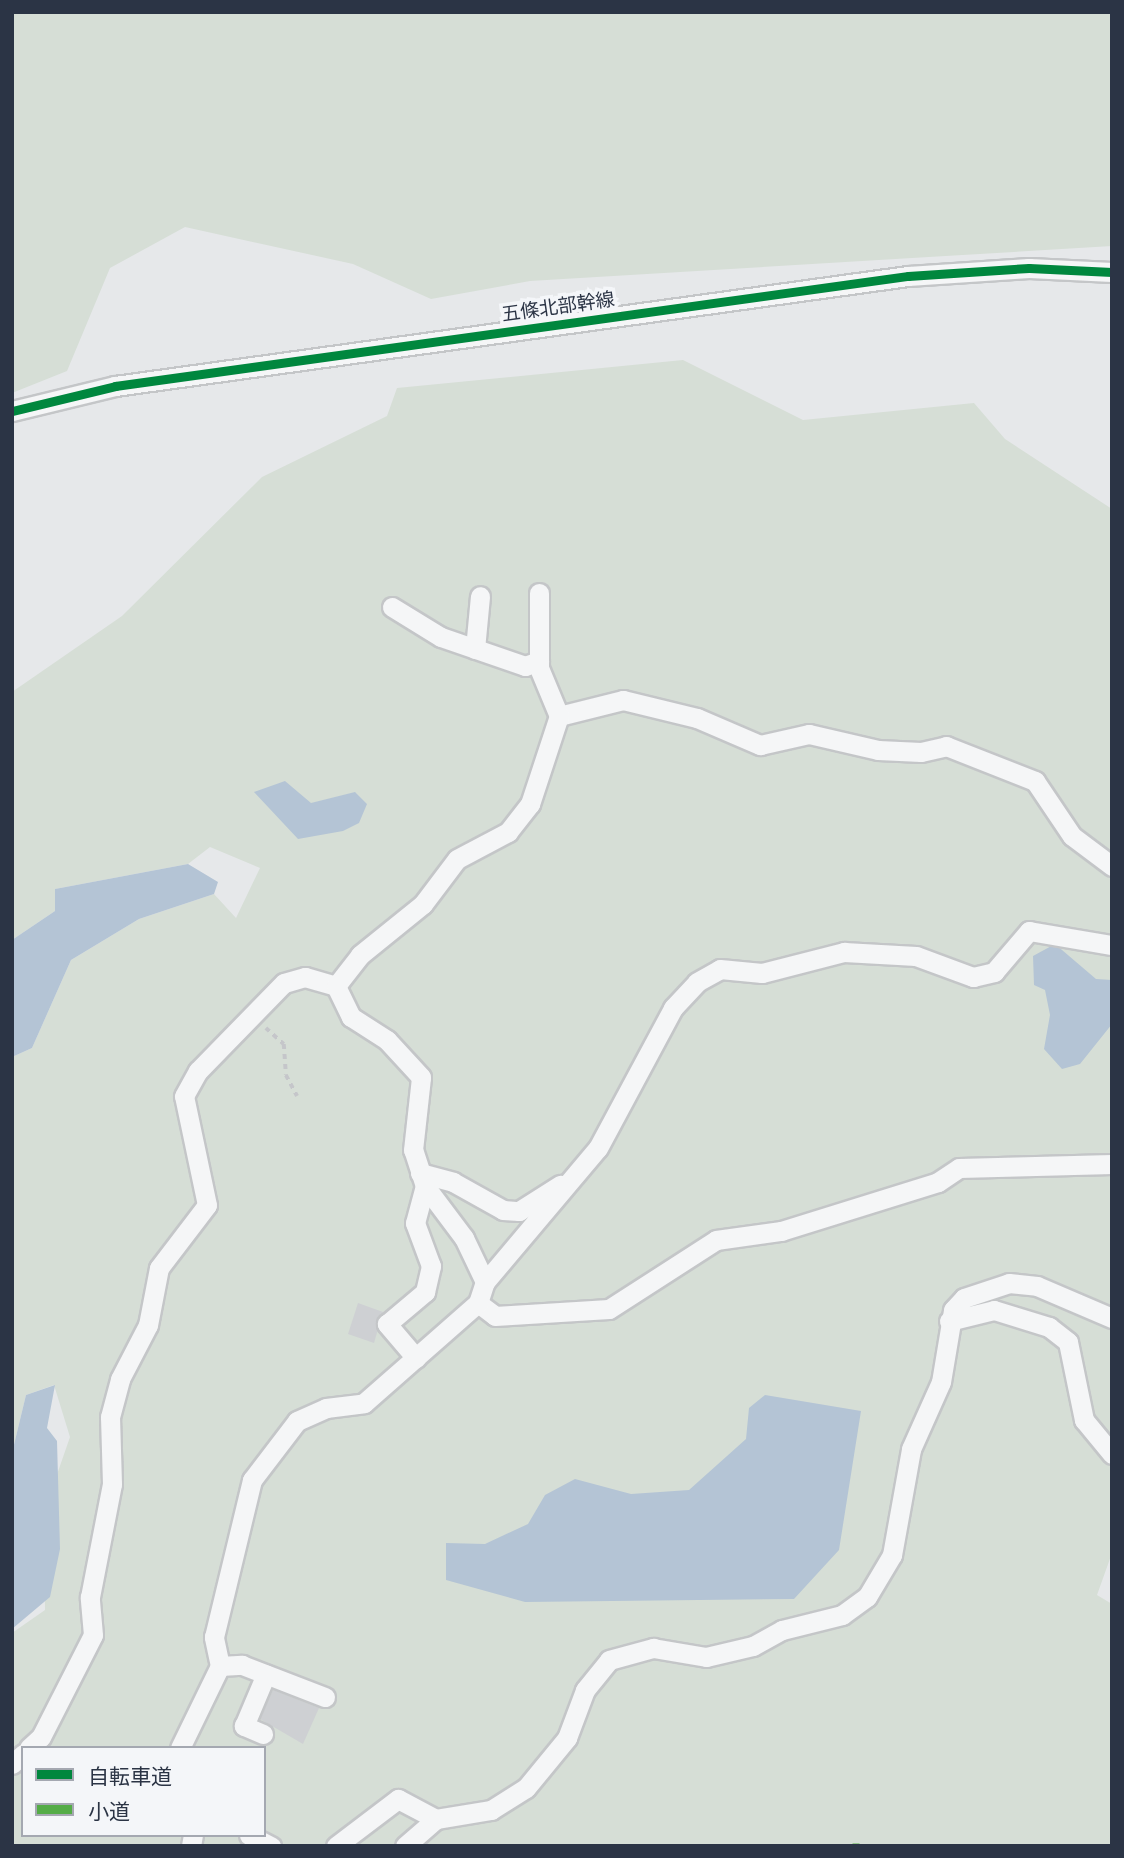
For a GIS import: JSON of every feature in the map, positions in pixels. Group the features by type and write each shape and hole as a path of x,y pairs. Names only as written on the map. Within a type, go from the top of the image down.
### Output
{"street":[{"name":"五條北部幹線","path":"12,411 115,386 908,276 1029,268 1112,272"},
{"path":"336,986 360,955 422,904 457,859 508,832 530,804 559,716 539,661 540,593"},
{"path":"475,649 480,596"},
{"path":"392,607 441,637 525,666 539,661"},
{"path":"559,716 623,700 697,718 760,745 809,734 878,750 921,752 946,746 1035,781 1072,836 1112,866"},
{"path":"422,1180 453,1182 503,1210 519,1211 564,1182 598,1148 673,1008 697,982 720,970 762,973 844,952 916,956 973,977 994,972 1030,931 1112,945"},
{"path":"31,1746 41,1737 93,1635 90,1597 112,1484 110,1418 120,1379 148,1325 159,1268 206,1205 184,1096 284,983 305,977 336,986 351,1017 387,1040 421,1077 413,1150 422,1180 464,1238 485,1282"},
{"path":"478,1303 495,1316 609,1309 716,1240 781,1231 938,1182 959,1168 1112,1164"},
{"path":"416,1358 387,1324 425,1292 431,1266 415,1223 422,1180"},
{"path":"181,1746 220,1666 214,1637 251,1479 297,1421 326,1408 364,1403 478,1303 485,1282 557,1200 564,1182"},
{"path":"405,1846 436,1819 491,1810 526,1788 567,1738 585,1690 609,1660 653,1648 706,1657 753,1646 782,1630 842,1615 867,1597 892,1555 911,1449 941,1382 949,1321 964,1298 1009,1283 1037,1286 1112,1318"},
{"path":"949,1321 994,1310 1049,1326 1068,1342 1075,1394 1108,1452"},
{"path":"220,1666 243,1665 325,1697"},
{"path":"263,1734 244,1726 266,1674"},
{"path":"336,1846 398,1799 436,1819"},
{"path":"253,1837 271,1846"}],"path":[{"path":"253,1015 284,1044 286,1075 297,1096"}],"shaded area":[{"path":"12,12 1112,12 1112,246 530,281 431,299 353,264 185,227 110,268 67,371 12,393"},
{"path":"683,360 803,420 974,403 1005,439 1112,509 1112,1444 1099,1453 1112,1466 1112,1553 1097,1595 1112,1604 1112,1846 12,1846 12,1633 45,1610 44,1512 70,1437 54,1385 26,1395 12,1453 12,1057 32,1048 71,960 139,919 214,894 236,918 260,868 210,847 188,864 55,889 55,911 12,940 12,692 122,616 262,477 387,416 397,388"}],"water":[{"path":"285,781 311,803 355,792 367,804 359,823 343,831 298,839 254,792"},
{"path":"188,864 218,882 214,894 139,919 71,960 32,1048 12,1057 12,940 55,911 55,889"},
{"path":"1055,944 1096,979 1112,980 1112,1024 1080,1064 1062,1069 1044,1049 1050,1015 1045,990 1034,985 1033,956"},
{"path":"55,1385 47,1428 57,1441 60,1549 50,1597 12,1629 12,1453 26,1395"},
{"path":"765,1395 861,1411 839,1550 794,1599 525,1602 446,1580 446,1543 485,1544 528,1524 545,1495 575,1479 631,1494 689,1490 746,1439 749,1408"}],"building":[{"path":"358,1303 383,1312 374,1343 348,1334"},
{"path":"273,1690 319,1708 303,1744 260,1719"}],"cycle path":[{"path":"12,411 115,386 908,276 1029,268 1112,272"}]}
